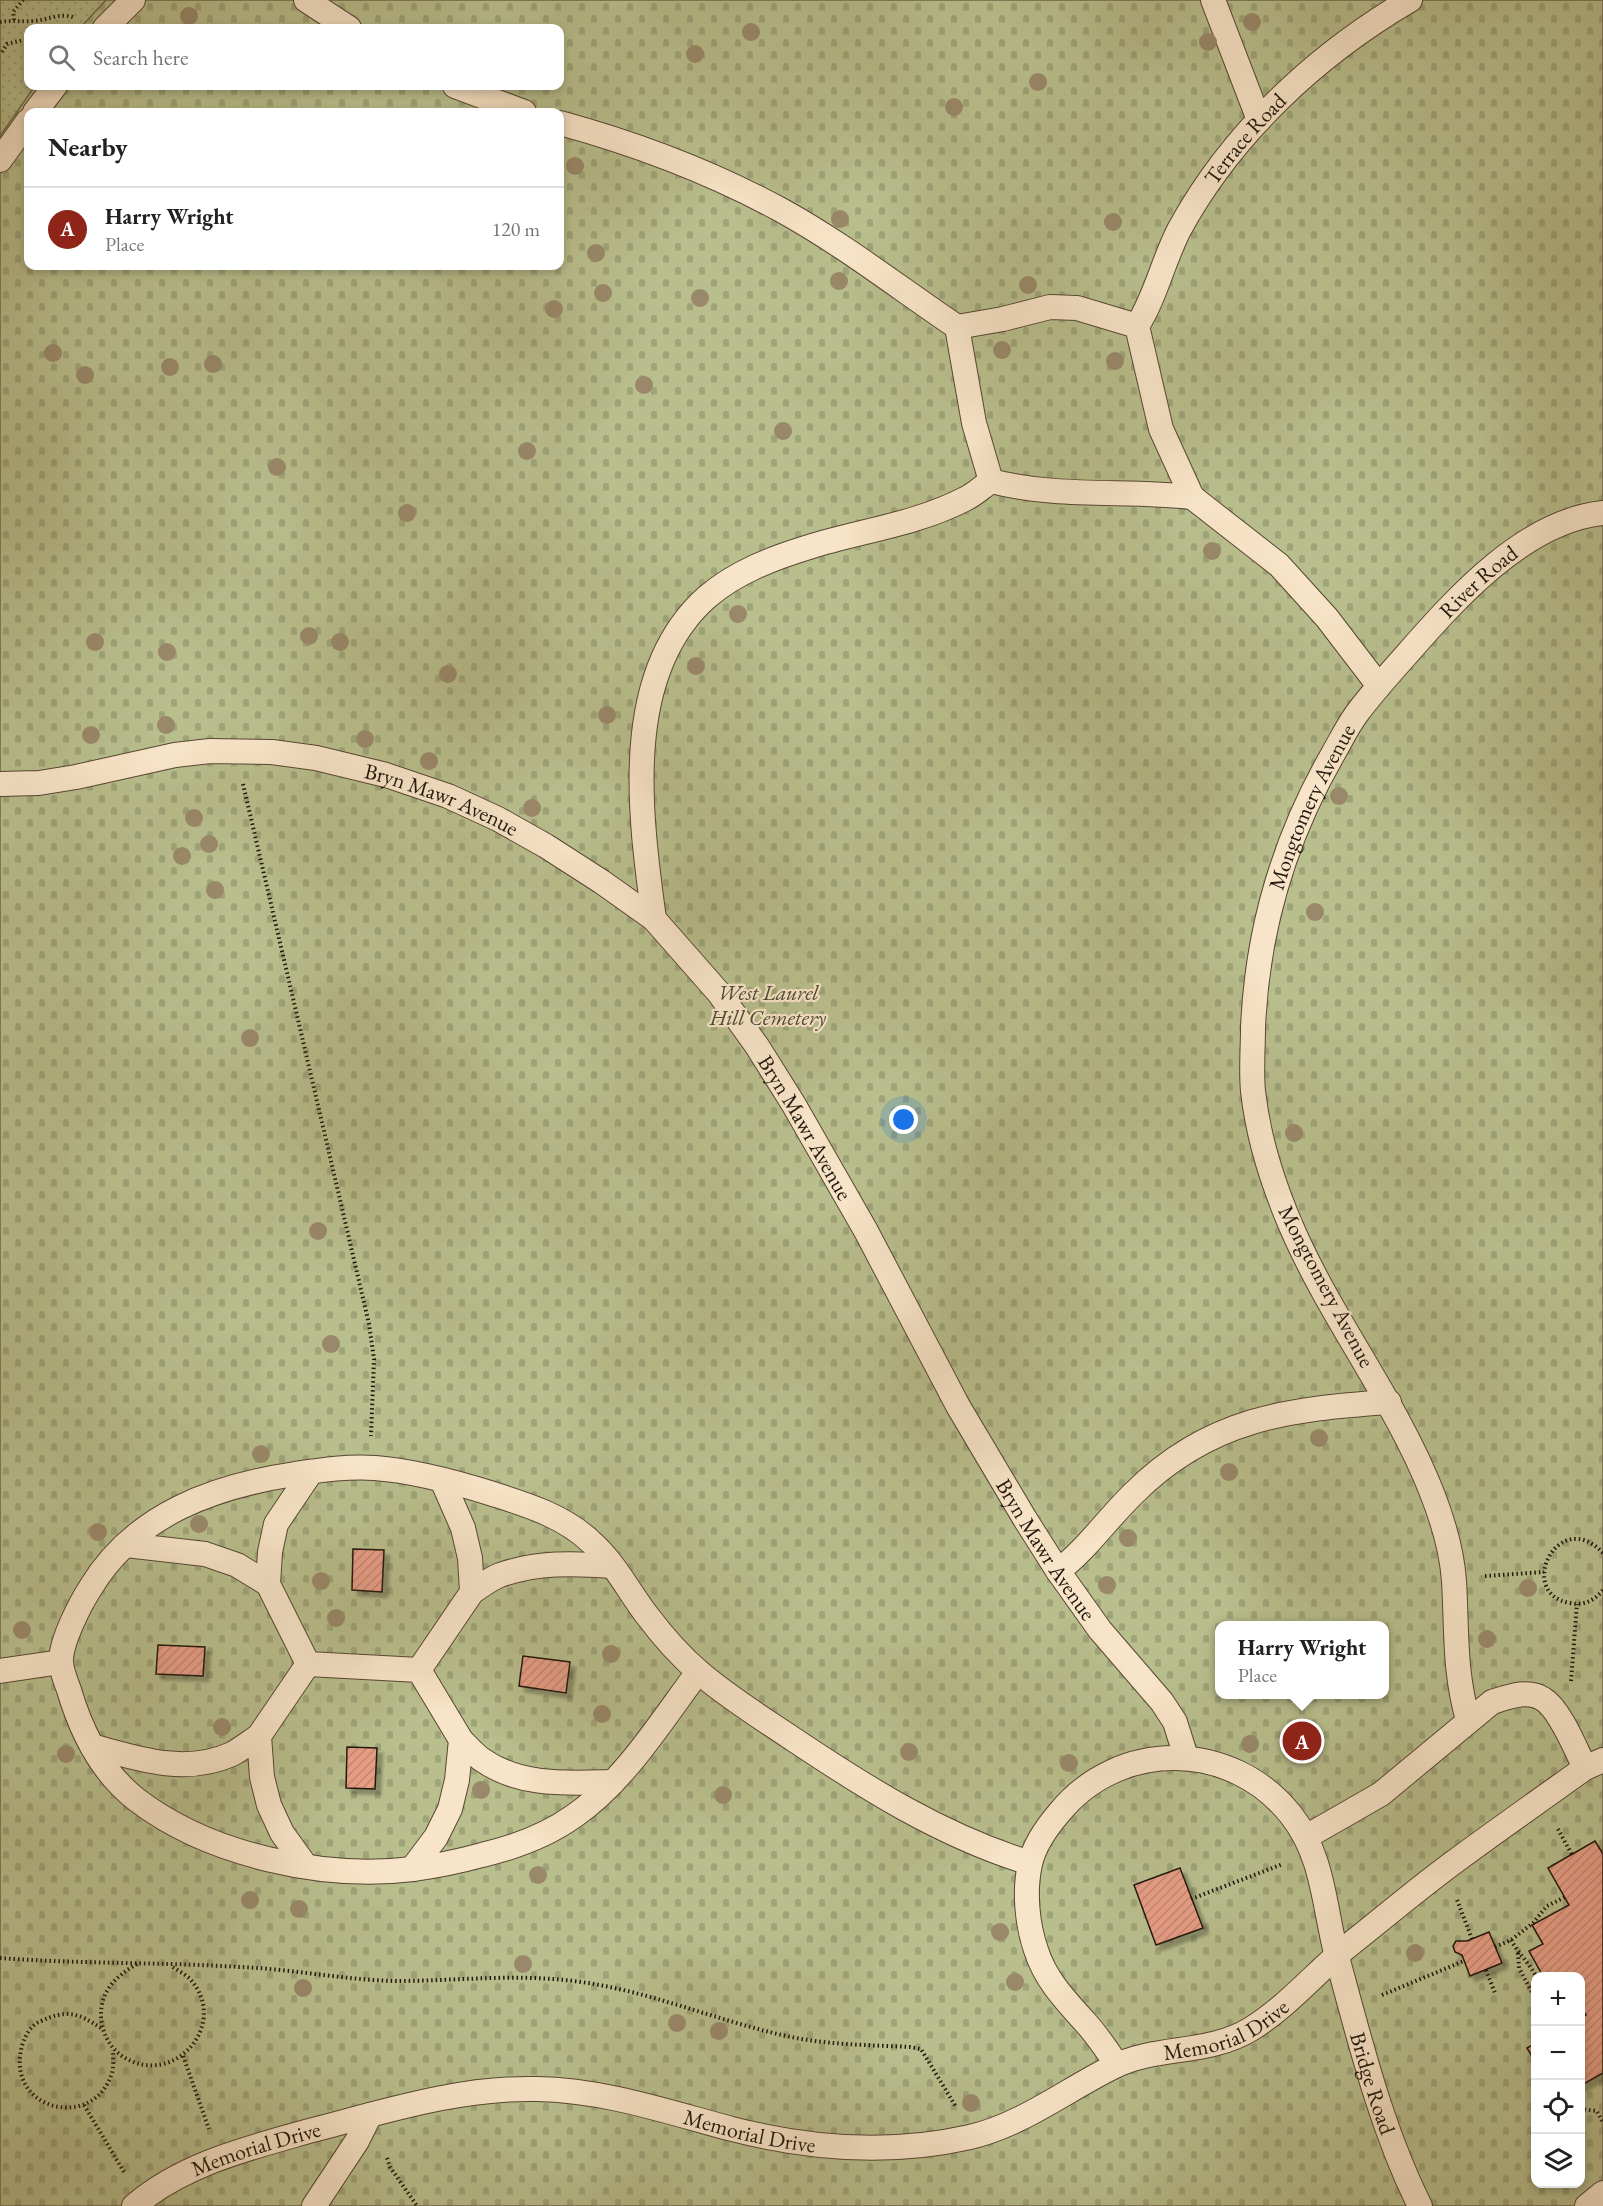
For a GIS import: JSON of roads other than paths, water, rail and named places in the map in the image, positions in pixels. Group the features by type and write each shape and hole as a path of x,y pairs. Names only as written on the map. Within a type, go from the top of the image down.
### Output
{"lane":[{"path":"109,24 133,0"},
{"path":"306,0 343,24"},
{"path":"1212,0 1259,120"},
{"name":"Terrace Road","path":"1137,326 1154,293 1165,259 1198,199 1236,145 1295,85 1340,48 1410,0"},
{"path":"38,108 52,90"},
{"path":"466,90 513,108"},
{"path":"564,124 652,151 735,186 783,211 832,241 957,327 974,423 991,481"},
{"path":"0,160 24,127"},
{"path":"957,327 1050,307 1077,308 1137,326 1161,429 1192,497 1279,565 1327,618 1379,686"},
{"path":"991,481 1019,488 1055,491 1136,492 1192,497"},
{"path":"654,919 643,840 642,780 646,711 655,680 669,646 687,618 717,590 763,563 808,547 941,510 968,498 991,481"},
{"name":"River Road","path":"1379,686 1467,590 1501,560 1543,533 1568,522 1603,513"},
{"name":"Mongtomery Avenue","path":"1379,686 1356,715 1322,774 1301,814 1277,878 1256,982 1252,1058 1253,1088 1257,1121 1281,1199 1313,1269 1389,1402 1418,1460 1444,1528 1454,1578 1456,1663 1468,1720"},
{"name":"Bryn Mawr Avenue","path":"0,784 39,783 76,777 176,755 239,750 316,758 386,775 448,796 498,819 546,846 654,919 719,993 757,1046 794,1105 866,1231 958,1406 1058,1571 1100,1630 1162,1702 1175,1722 1186,1757"},
{"path":"1058,1571 1073,1560 1135,1492 1167,1463 1200,1442 1238,1426 1280,1414 1323,1407 1389,1402"},
{"path":"698,1672 613,1782 580,1812 549,1833 507,1849 462,1861 412,1869 378,1871 340,1870 251,1856 204,1839 159,1816 127,1792 109,1772 92,1746 75,1712 61,1662 68,1633 80,1606 99,1574 126,1545 162,1516 194,1500 268,1478 338,1468 370,1468 442,1480 490,1493 544,1512 570,1525 593,1543 648,1618 698,1672 785,1734 894,1804 955,1835 1030,1863"},
{"path":"308,1664 268,1584 270,1552 276,1524 311,1472"},
{"path":"442,1480 463,1528 470,1558 472,1592"},
{"path":"126,1545 205,1554 237,1565 268,1584"},
{"path":"419,1670 472,1592 498,1576 530,1566 571,1563 612,1566"},
{"path":"0,1671 61,1662"},
{"path":"308,1664 419,1670"},
{"path":"92,1746 143,1760 175,1765 204,1763 232,1754 259,1736 308,1664"},
{"path":"419,1670 461,1740 481,1759 507,1773 533,1781 613,1782"},
{"path":"1117,2065 1086,2023 1062,1999 1036,1952 1030,1927 1028,1897 1030,1863 1053,1820 1071,1798 1096,1780 1137,1763 1164,1757 1186,1757 1212,1762 1255,1782 1275,1797 1292,1816 1309,1845 1381,1794 1492,1702 1510,1696 1528,1694 1544,1699 1594,1764"},
{"path":"259,1736 262,1777 269,1805 282,1833 305,1865"},
{"path":"412,1869 436,1837 450,1809 457,1780 461,1740"},
{"name":"Memorial Drive","path":"138,2203 181,2175 219,2157 370,2115 454,2096 495,2090 538,2089 582,2093 622,2100 736,2130 832,2147 882,2148 923,2145 973,2136 1015,2121 1117,2065 1143,2056 1222,2043 1248,2031 1287,2001 1337,1955 1445,1869 1594,1764"},
{"name":"Bridge Road","path":"1309,1845 1337,1955 1390,2135 1420,2206"},
{"path":"314,2206 357,2141 370,2115"},
{"path":"1587,2206 1603,2193"}],"place":[{"name":"Harry Wright","path":"1302,1741"}],"park label":[{"name":"West Laurel Hill Cemetery","path":"768,1004"}]}
